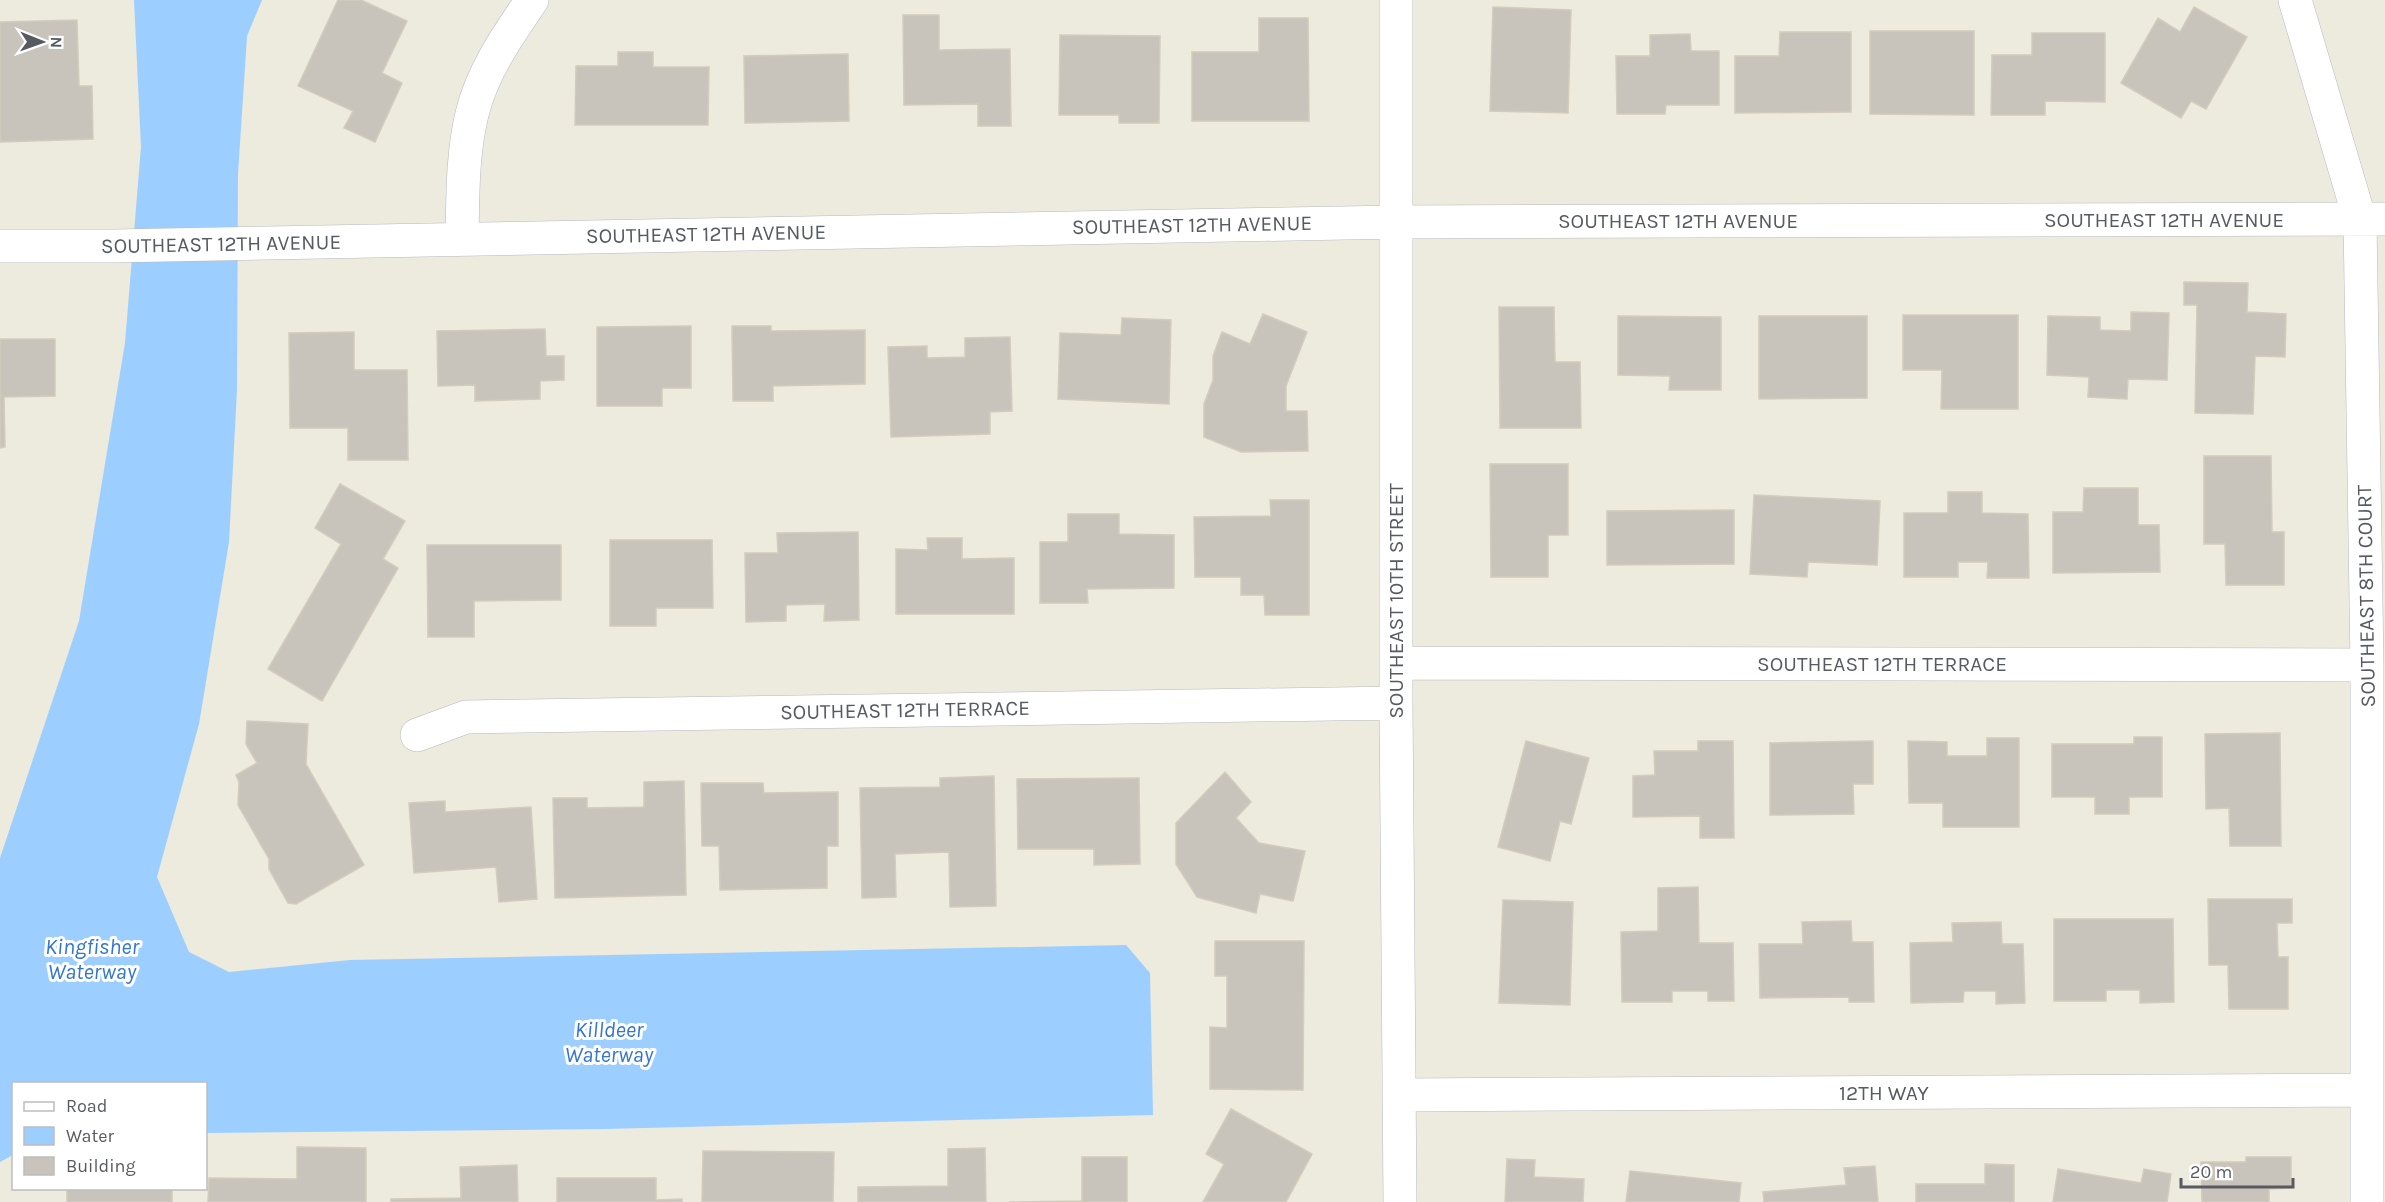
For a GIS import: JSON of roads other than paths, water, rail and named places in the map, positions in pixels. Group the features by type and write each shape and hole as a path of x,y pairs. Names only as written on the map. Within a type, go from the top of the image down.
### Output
{"street":[{"path":"462,238 464,169 472,112 499,49 532,0"},
{"name":"SOUTHEAST 10TH STREET","path":"1396,0 1396,703 1401,1095 1400,1202"},
{"name":"SOUTHEAST 8TH COURT","path":"2295,0 2373,220 2367,665 2367,1202"},
{"name":"SOUTHEAST 12TH AVENUE","path":"0,246 113,246 1397,222 2373,220"},
{"name":"SOUTHEAST 12TH TERRACE","path":"1396,663 2367,665"},
{"name":"SOUTHEAST 12TH TERRACE","path":"417,735 466,717 1396,703"},
{"name":"12TH WAY","path":"1401,1095 2367,1090"}],"water":[{"path":"134,0 262,0 247,36 238,174 237,390 229,542 199,724 157,877 189,952 229,972 350,960 1126,945 1150,973 1153,1115 604,1129 207,1133 207,1082 12,1082 12,1156 0,1162 0,858 79,621 125,343 141,147"}],"water label":[{"name":"Kingfisher Waterway","path":"92,958"},
{"name":"Killdeer Waterway","path":"609,1042"}]}
